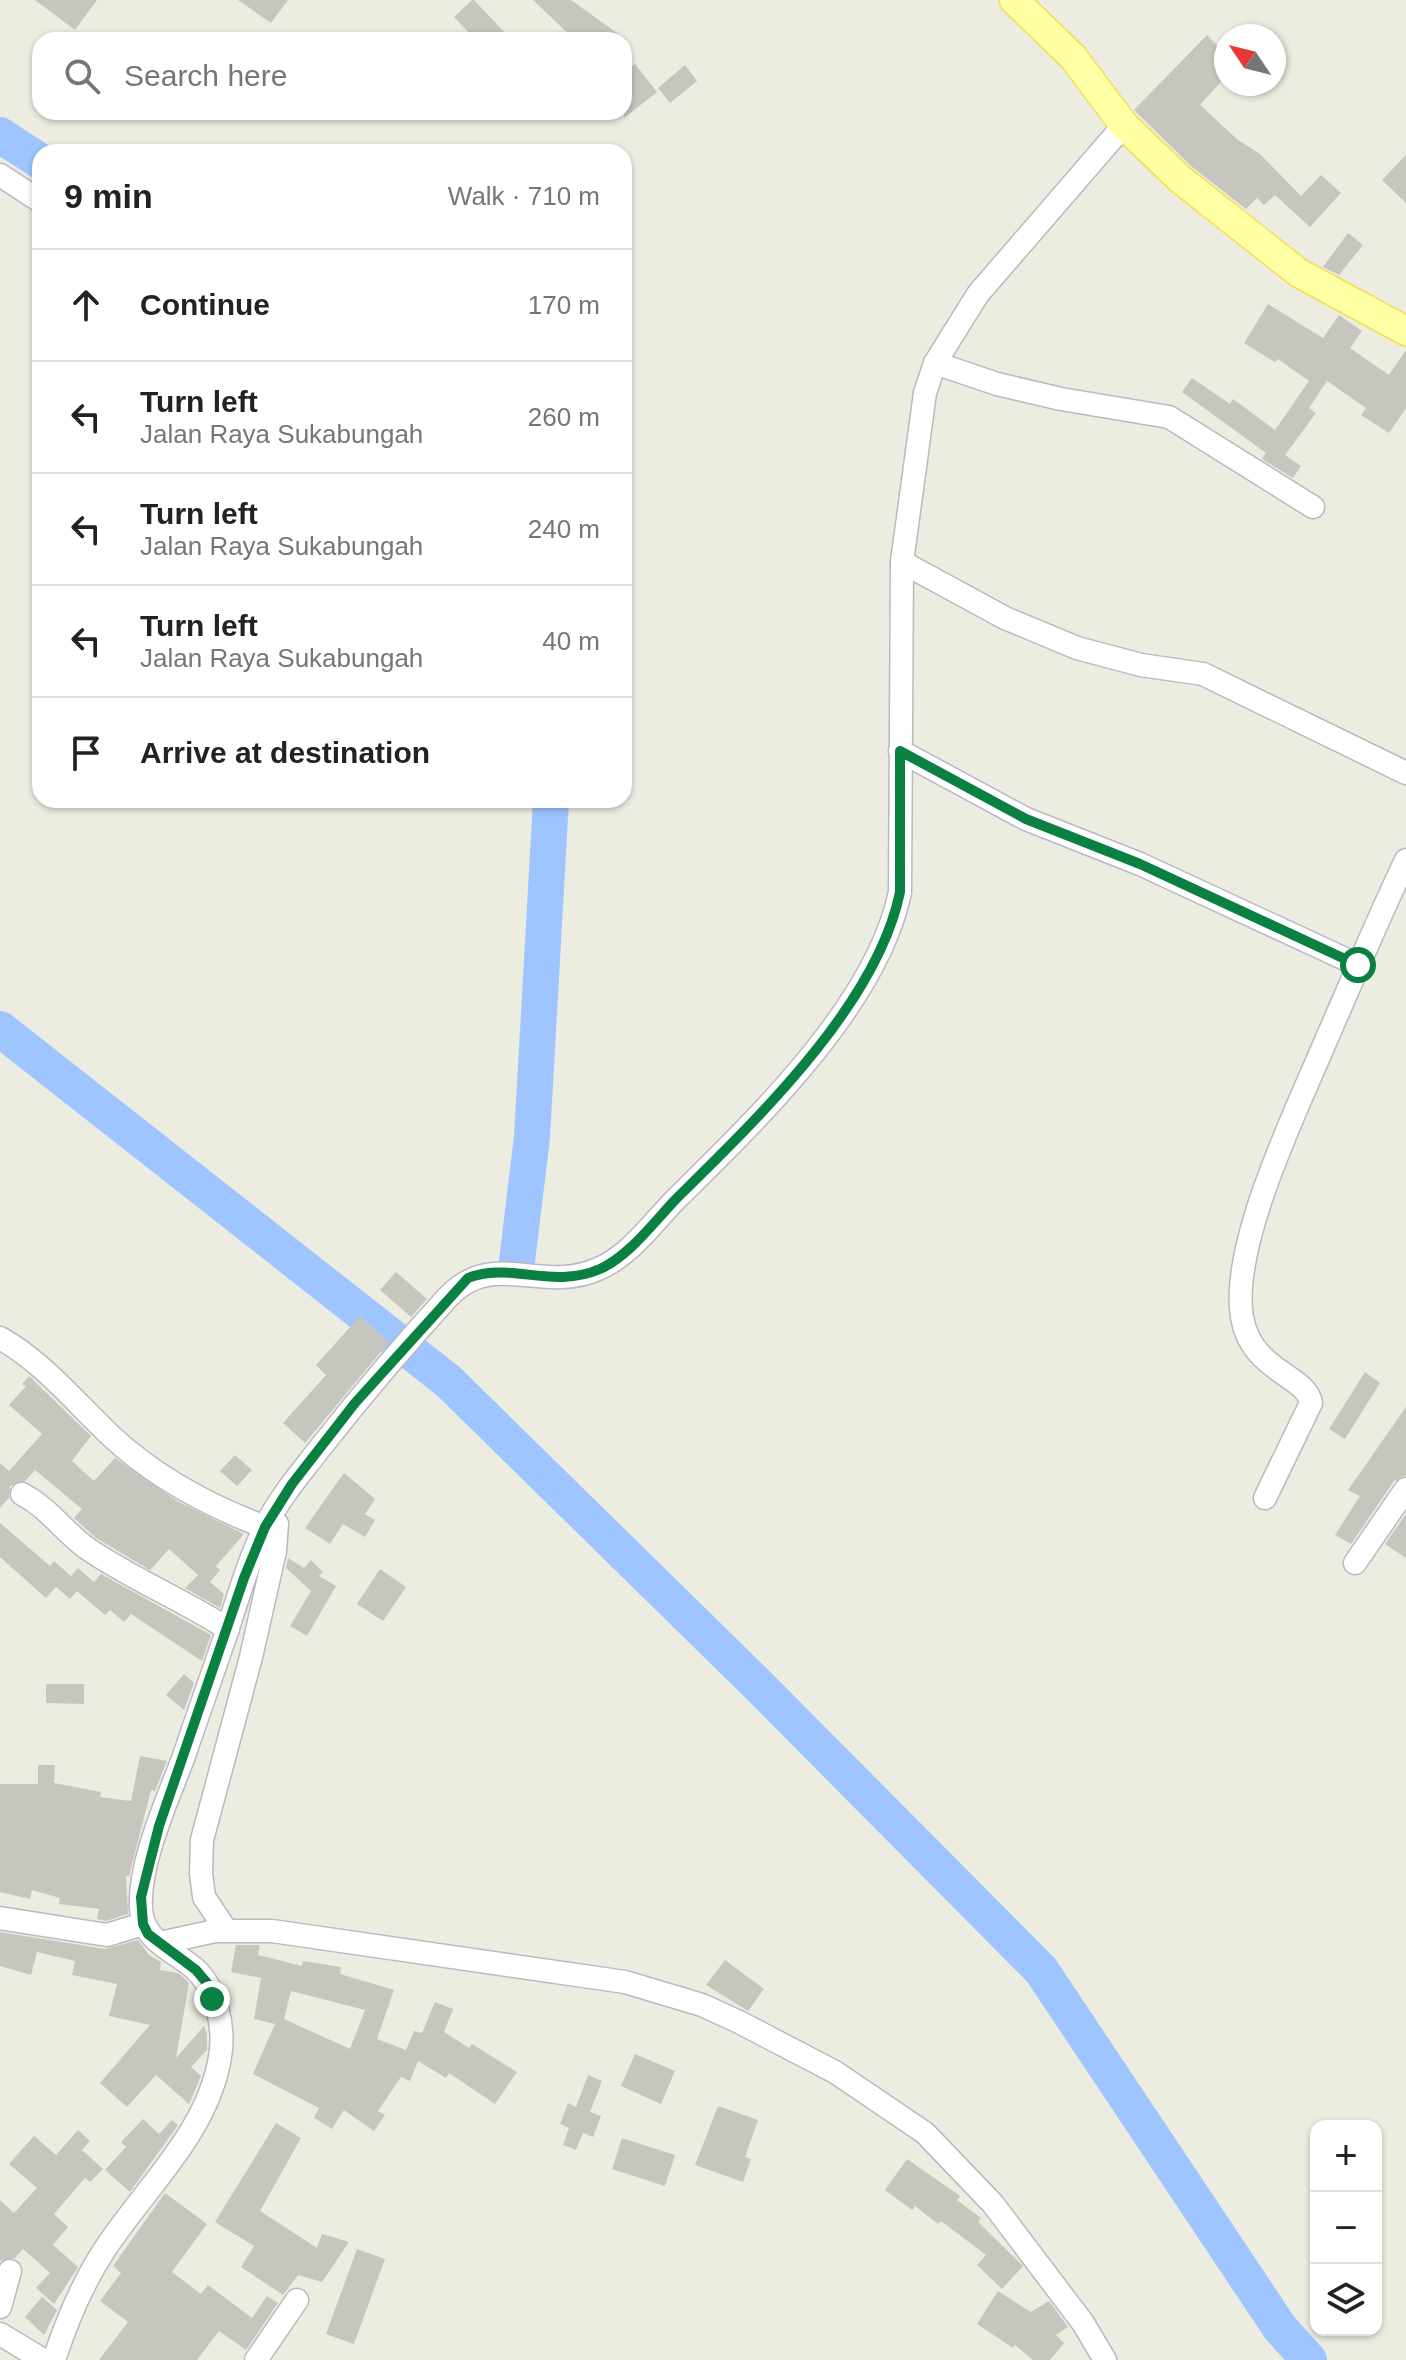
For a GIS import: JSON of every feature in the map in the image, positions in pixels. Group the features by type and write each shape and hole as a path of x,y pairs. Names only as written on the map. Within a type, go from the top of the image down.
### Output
{"main road":[{"path":"1014,0 1073,57 1124,125 1180,179 1299,273 1406,331"}],"street":[{"path":"54,2360 81,2289 109,2243 185,2140 217,2071 221,2026 207,1983 196,1970 160,1943 143,1924 142,1885 159,1826 268,1522 355,1403 468,1278 482,1273 561,1279 608,1265 770,1106 796,1076 865,975 896,909 900,892 902,562 925,393 935,363 978,294 1124,125"},
{"path":"0,175 32,196"},
{"path":"935,363 997,384 1061,399 1169,417 1313,507"},
{"path":"902,562 1005,618 1077,648 1141,665 1203,674 1406,773"},
{"path":"900,751 1026,819 1140,864 1358,965"},
{"path":"1265,1498 1311,1403 1307,1392 1262,1360 1247,1340 1241,1314 1250,1234 1281,1146 1406,860"},
{"path":"0,1338 63,1388 114,1439 180,1489 277,1524 275,1551 251,1657 202,1840 204,1897 226,1930"},
{"path":"1355,1563 1406,1489"},
{"path":"22,1494 51,1513 68,1534 92,1551 228,1629"},
{"path":"0,1918 107,1935 143,1924"},
{"path":"160,1943 195,1933 272,1931 625,1982 702,2005 835,2072 925,2133 993,2204 1083,2323 1105,2360"},
{"path":"0,2307 10,2271"},
{"path":"256,2360 297,2300"},
{"path":"0,2334 43,2360"}],"building":[{"path":"35,0 97,0 75,30"},
{"path":"238,0 288,0 271,23"},
{"path":"474,0 504,32 468,32 454,17"},
{"path":"533,0 571,0 616,32 567,32"},
{"path":"1207,35 1214,42 1214,89 1200,105 1238,140 1260,154 1301,196 1321,175 1341,193 1310,227 1275,195 1264,205 1257,198 1246,209 1191,166 1134,110"},
{"path":"635,64 657,92 632,112 632,66"},
{"path":"685,65 697,81 670,103 658,88"},
{"path":"1406,155 1406,203 1382,180"},
{"path":"1348,233 1363,245 1339,275 1323,267"},
{"path":"1268,304 1323,338 1339,315 1362,331 1350,348 1389,375 1406,350 1406,408 1389,433 1361,415 1366,408 1327,381 1309,408 1316,413 1285,455 1301,466 1293,478 1262,459 1266,453 1182,392 1192,378 1230,404 1233,399 1275,430 1309,381 1278,359 1275,362 1244,343"},
{"path":"396,1272 427,1299 411,1317 380,1290"},
{"path":"360,1316 389,1342 305,1443 283,1423 326,1375 316,1365"},
{"path":"1365,1372 1380,1383 1345,1439 1329,1429"},
{"path":"29,1376 91,1436 72,1461 94,1481 115,1458 177,1501 244,1534 216,1566 220,1570 210,1582 224,1594 220,1608 185,1588 198,1575 169,1549 150,1570 96,1538 74,1518 82,1509 35,1470 25,1481 10,1486 9,1498 0,1508 0,1463 9,1471 42,1434 9,1405 26,1386 22,1384"},
{"path":"1406,1407 1406,1475 1394,1481 1351,1544 1335,1535 1360,1496 1348,1490"},
{"path":"235,1455 252,1470 237,1486 220,1471"},
{"path":"344,1473 375,1499 365,1514 375,1520 365,1537 343,1524 330,1544 305,1528"},
{"path":"1406,1514 1406,1558 1385,1544"},
{"path":"0,1523 50,1566 54,1561 71,1576 78,1568 94,1582 101,1574 211,1635 202,1661 131,1614 124,1622 110,1610 105,1615 77,1591 70,1599 56,1587 46,1598 0,1557"},
{"path":"288,1558 304,1568 311,1560 323,1572 319,1576 336,1586 307,1636 290,1626 311,1591 286,1568"},
{"path":"380,1569 406,1587 383,1621 357,1604"},
{"path":"184,1674 194,1683 184,1710 166,1695"},
{"path":"46,1684 84,1684 84,1704 46,1703"},
{"path":"140,1756 167,1761 155,1791 151,1790 129,1876 126,1876 128,1914 106,1921 97,1919 99,1909 59,1904 60,1898 32,1890 30,1899 0,1892 0,1784 38,1784 38,1765 55,1765 54,1783 101,1792 100,1797 131,1801"},
{"path":"0,1932 105,1949 138,1940 149,1955 161,1962 160,1970 178,1973 185,1979 189,1983 176,2058 204,2026 207,2034 207,2050 191,2067 201,2076 189,2104 156,2075 127,2107 100,2083 150,2025 109,2016 117,1984 72,1975 75,1961 37,1952 31,1975 0,1966"},
{"path":"236,1945 260,1945 258,1955 302,1966 303,1961 341,1967 340,1974 394,1990 377,2039 406,2050 414,2031 422,2033 435,2002 453,2009 444,2032 469,2048 472,2044 517,2072 495,2104 449,2073 446,2078 418,2061 410,2081 401,2077 378,2111 385,2115 374,2131 344,2110 332,2129 314,2118 319,2108 253,2074 275,2024 254,2019 261,1978 231,1972","holes":["291,1991 365,2010 350,2049 284,2019"]},
{"path":"725,1960 764,1989 748,2011 706,1985"},
{"path":"635,2054 675,2071 661,2104 621,2086"},
{"path":"588,2075 602,2081 590,2112 601,2116 593,2137 583,2133 576,2150 563,2145 569,2128 560,2124 568,2103 576,2107"},
{"path":"718,2106 758,2120 745,2157 751,2159 743,2182 695,2165"},
{"path":"143,2119 159,2134 172,2120 178,2125 130,2192 105,2170 126,2147 121,2142"},
{"path":"276,2123 301,2138 260,2211 317,2248 322,2234 349,2242 322,2282 298,2275 283,2295 241,2267 254,2246 215,2222"},
{"path":"78,2130 90,2141 82,2150 103,2169 90,2182 85,2178 54,2214 68,2227 53,2245 78,2267 54,2304 36,2288 50,2273 23,2249 15,2258 0,2261 0,2200 14,2213 37,2188 9,2164 34,2136 56,2155"},
{"path":"622,2138 675,2155 665,2186 612,2169"},
{"path":"907,2159 960,2196 957,2200 981,2218 978,2222 1023,2266 1002,2289 977,2265 986,2255 941,2221 938,2224 915,2206 912,2210 885,2190"},
{"path":"165,2193 207,2224 172,2272 201,2294 208,2285 252,2318 267,2296 278,2303 246,2350 219,2331 197,2360 99,2360 128,2322 100,2301 121,2273 113,2266"},
{"path":"357,2249 385,2259 354,2344 326,2334"},
{"path":"998,2291 1031,2312 1049,2301 1068,2327 1056,2335 1064,2343 1050,2360 1033,2360 1015,2345 1013,2348 977,2324"},
{"path":"42,2297 57,2310 44,2335 25,2317"}],"waterway":[{"path":"0,135 32,156"},
{"path":"517,1261 532,1137 551,808"},
{"path":"0,1029 448,1381 759,1686 1041,1970 1280,2328 1309,2360"}],"route":[{"path":"212,1999 207,1983 196,1970 148,1934 143,1924 142,1885 159,1826 244,1578 265,1527 292,1484 355,1403 468,1278 482,1273 499,1273 561,1279 608,1265 770,1106 796,1076 865,975 896,909 900,892 900,751 1026,819 1140,864 1358,965"}]}
